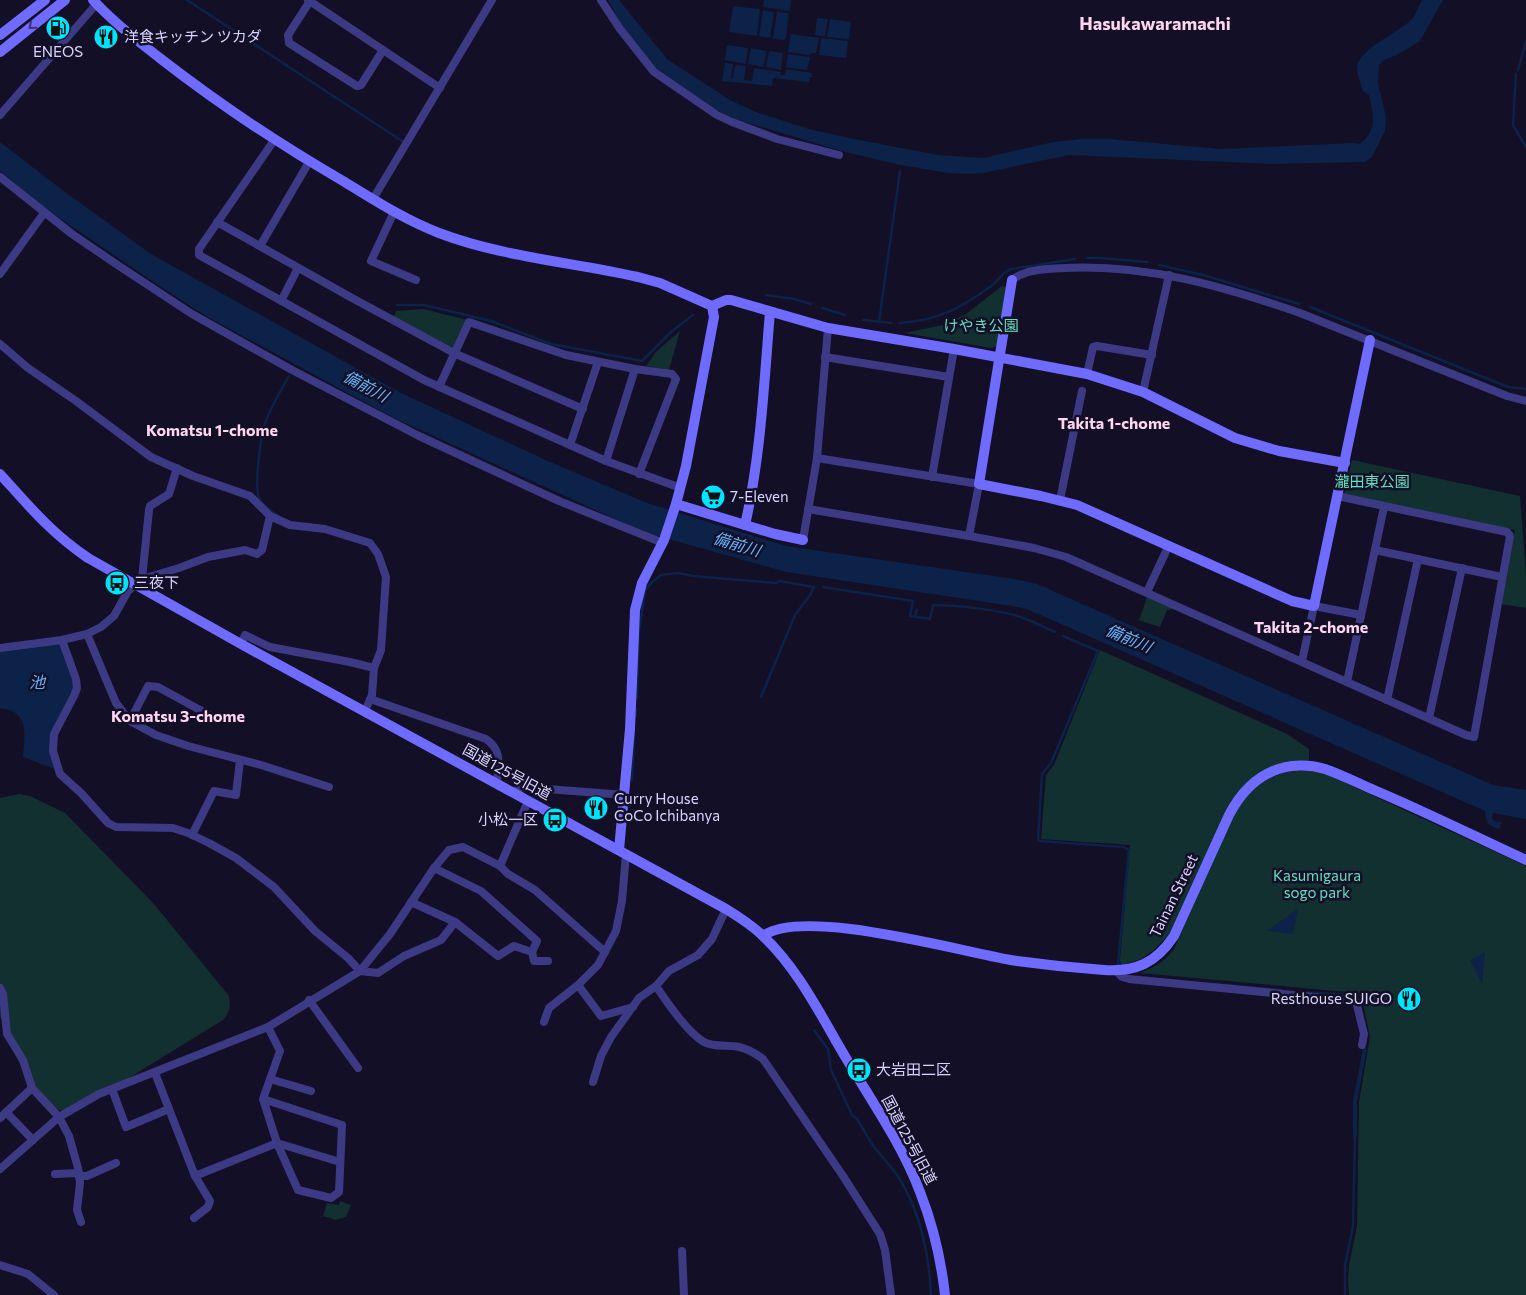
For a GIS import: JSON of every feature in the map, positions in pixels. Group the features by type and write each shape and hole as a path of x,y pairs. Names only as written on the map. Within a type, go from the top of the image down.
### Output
{"street":[{"path":"0,35 45,0"},
{"path":"0,52 65,0"},
{"path":"373,199 492,0"},
{"path":"601,0 620,29 654,72 717,115 778,138 839,155"},
{"path":"383,50 361,85 357,86 289,43 288,35 309,1 383,50 440,88"},
{"path":"0,115 93,8 95,3 148,49 236,115 309,162 394,212 420,225 466,242 492,249 638,277 660,283 712,306 726,300 731,300 828,328 1000,357 1087,374 1143,392 1235,438 1279,452 1345,463"},
{"path":"275,139 199,248 199,255 439,387 606,461 680,488"},
{"path":"260,246 309,162"},
{"path":"0,176 44,213 116,264 192,314 321,386 419,436 559,501 664,541"},
{"path":"394,212 371,262 416,280"},
{"path":"0,274 44,213"},
{"path":"217,222 456,354 583,409"},
{"path":"281,300 298,268"},
{"path":"969,536 1012,280 1017,276 1035,272 1080,268 1129,269 1169,275 1268,302 1370,340 1508,396 1526,401"},
{"path":"1143,392 1169,275"},
{"path":"544,1022 549,1008 578,985 598,965 616,931 622,901 624,795 635,610 642,583 664,541 676,507 714,317 712,306"},
{"path":"745,525 754,487 770,312"},
{"path":"439,387 456,354 469,322 566,355 635,369 672,374 676,379 639,474"},
{"path":"676,507 802,540 817,458 828,328"},
{"path":"1302,662 1370,340"},
{"path":"0,344 28,368 152,457 250,496 270,516 290,525 325,529 370,543 378,554 386,577 381,650 374,668 370,699 365,711"},
{"path":"1087,374 1094,347 1096,346 1152,355"},
{"path":"932,477 954,349"},
{"path":"825,357 949,377"},
{"path":"570,445 598,362"},
{"path":"606,461 635,369"},
{"path":"1060,500 1082,390"},
{"path":"817,458 978,484 1060,500 1088,509 1292,600 1361,615"},
{"path":"138,582 150,506 169,494 177,468"},
{"name":"国道125号旧道","path":"0,474 36,516 55,534 88,558 138,582 241,644 514,792 748,923 783,957 798,978 903,1154 920,1191 933,1229 944,1290"},
{"path":"808,509 1053,552 1147,592 1466,736 1474,737 1510,536 1507,532 1337,496"},
{"path":"1346,682 1384,507"},
{"path":"0,648 62,640 88,634 101,627 114,616 124,597 138,582 208,557 245,550 257,554 262,550 270,516"},
{"path":"1147,592 1169,545"},
{"path":"1375,550 1502,577"},
{"path":"1387,700 1418,559"},
{"path":"1429,718 1462,568"},
{"path":"88,634 116,703 130,721 156,735 188,746 329,787"},
{"path":"241,644 245,635 270,647 374,668"},
{"path":"62,640 76,679 77,688 54,734 53,751 60,774 108,822 116,827 173,828 192,835 236,858 274,887 315,931 348,958 360,971 378,973 404,956 441,940 455,922"},
{"path":"130,721 148,686 158,687 209,715"},
{"path":"370,699 486,739 495,745 498,753 497,783"},
{"path":"192,835 214,791 236,795 240,760"},
{"name":"Tainan Street","path":"763,936 771,931 792,928 840,927 1016,961 1116,971 1134,968 1152,960 1167,946 1174,936 1239,797 1260,778 1279,769 1304,766 1325,769 1526,860"},
{"path":"514,792 522,787 624,795"},
{"path":"500,866 528,801"},
{"path":"0,1169 59,1116 99,1094 268,1027 360,971 390,934 434,868 449,850 463,847 500,866 508,874 535,890 605,952"},
{"path":"434,868 480,891 537,941 532,952 534,961 548,961"},
{"path":"411,902 455,922 498,956 514,946 532,952"},
{"path":"594,1082 601,1056 611,1037 639,998 656,986 669,971 698,955 712,939 726,909"},
{"path":"1116,971 1122,977 1129,979 1356,1001 1364,1034 1362,1044"},
{"path":"578,985 601,1016 633,1007"},
{"path":"656,986 670,1006 704,1042 751,1050 763,1059 848,1183 880,1234 885,1250 891,1295"},
{"path":"0,988 3,994 7,1034 23,1060 32,1088 59,1116 69,1136 79,1174 77,1210 81,1222"},
{"path":"310,1000 358,1068"},
{"path":"263,1099 342,1125 339,1192 331,1198 298,1190 277,1143 263,1099 280,1051 268,1027"},
{"path":"155,1073 195,1176 210,1201 208,1208 194,1218"},
{"path":"270,1079 311,1091"},
{"path":"32,1088 3,1115 33,1140"},
{"path":"112,1090 126,1127 169,1109"},
{"path":"195,1176 277,1143 340,1162"},
{"path":"55,1174 88,1176 116,1163"},
{"path":"682,1251 684,1295"},
{"path":"0,1265 28,1274 54,1295"},
{"path":"940,1295 944,1290"}],"green space":[{"name":"けやき公園","path":"1002,286 1007,287 998,346 991,348 905,333 943,325 966,314"},
{"path":"423,309 468,320 455,347 394,317 396,311"},
{"path":"680,331 669,370 646,366 656,352"},
{"name":"瀧田東公園","path":"1352,460 1520,496 1526,577 1526,608 1501,604 1515,530 1344,495"},
{"path":"1148,594 1178,609 1167,610 1160,627 1138,620"},
{"path":"1100,650 1287,734 1309,749 1309,761 1285,763 1264,770 1239,791 1231,801 1171,932 1154,950 1141,959 1122,965 1120,961 1130,845 1041,839 1046,775 1054,765"},
{"name":"Kasumigaura sogo park","path":"1293,771 1318,771 1526,866 1526,1295 1349,1295 1349,1265 1357,1226 1359,1102 1370,1037 1364,1008 1358,993 1140,973 1159,964 1174,949 1237,807 1261,783"},
{"path":"19,794 30,796 65,813 154,904 229,996 230,1000 229,1012 223,1020 80,1108 67,1112 51,1105 29,1080 16,1057 0,1016 0,798"},
{"path":"340,1201 351,1205 346,1217 336,1220 323,1216 327,1203 339,1205"}],"water":[{"path":"608,0 619,0 667,59 730,100 756,112 809,129 854,139 938,155 984,158 1053,142 1081,139 1109,139 1221,149 1359,144 1365,139 1372,128 1373,116 1369,95 1363,91 1358,74 1359,61 1371,48 1411,20 1422,0 1443,0 1420,41 1397,55 1384,60 1379,65 1378,83 1386,117 1385,131 1372,157 1365,162 1272,164 1069,155 983,173 968,174 948,173 901,165 845,152 735,119 715,109 661,74 624,30"},
{"path":"764,0 791,0 790,11 763,7"},
{"path":"733,6 760,9 757,36 729,32"},
{"path":"763,10 774,12 770,38 759,36"},
{"path":"777,12 789,13 786,38 784,40 773,39"},
{"path":"817,18 828,19 825,36 815,35"},
{"path":"830,19 851,22 849,39 827,37"},
{"path":"791,34 819,38 816,53 811,53 810,55 788,52"},
{"path":"821,38 848,41 846,58 819,55"},
{"path":"727,45 748,48 746,64 725,60"},
{"path":"751,48 767,51 763,67 748,64"},
{"path":"769,51 783,53 781,70 766,67"},
{"path":"788,54 810,57 807,70 786,67"},
{"path":"725,63 733,64 731,79 733,78 735,65 746,66 744,80 752,81 754,68 781,72 780,75 785,75 786,69 812,73 812,77 810,77 809,82 773,78 772,86 722,81"},
{"name":"備前川","path":"0,142 151,254 401,393 548,461 647,503 786,546 1014,579 1037,584 1493,785 1526,790 1526,819 1493,813 1492,818 1494,821 1501,822 1500,829 1493,827 1486,819 1485,811 1027,609 786,572 654,535 624,523 394,418 206,316 39,204 0,171"},
{"name":"池","path":"61,642 75,687 52,734 55,769 23,757 24,725 17,714 0,708 0,650"},
{"path":"1298,909 1293,934 1267,931"},
{"path":"1485,952 1482,984 1470,960"},
{"path":"1363,1048 1367,1048 1357,1102 1357,1136 1353,1138 1353,1101"}],"waterway":[{"path":"187,0 402,141"},
{"path":"1518,70 1526,41"},
{"path":"1516,74 1513,125 1526,147"},
{"path":"879,322 900,171"},
{"path":"1087,258 1147,262"},
{"path":"900,323 926,319 948,312 990,287 1011,269 1075,259"},
{"path":"1159,265 1203,275 1299,304"},
{"path":"766,295 794,299 811,304"},
{"path":"397,305 424,305 491,321 551,344 642,361 672,331 693,315"},
{"path":"1310,307 1508,387 1526,389"},
{"path":"822,308 845,315"},
{"path":"863,320 891,323"},
{"path":"279,516 259,498 257,483 264,427 274,403 289,376"},
{"path":"637,698 639,632 645,591 661,575 678,573 776,583 779,581 814,587"},
{"path":"761,697 795,615 814,587"},
{"path":"823,587 913,601 910,616 930,619 933,605 967,607 1017,616 1055,632"},
{"path":"915,616 917,610"},
{"path":"1063,636 1098,651 1051,763 1042,774 1038,839 1040,841 1123,847 1129,850 1118,964"},
{"path":"636,709 636,716"},
{"path":"632,780 634,734"},
{"path":"1214,984 1281,990"},
{"path":"1297,992 1355,995"},
{"path":"814,1030 828,1049 831,1070 852,1115 857,1119 872,1145 896,1174 907,1191 926,1249 931,1295"},
{"path":"1345,1295 1345,1265 1353,1226 1355,1135"}],"place":[{"name":"ENEOS","path":"58,28"},
{"name":"洋食キッチン ツカダ","path":"106,37"},
{"name":"7-Eleven","path":"713,497"},
{"name":"三夜下","path":"117,583"},
{"name":"Curry House CoCo Ichibanya","path":"596,808"},
{"name":"小松一区","path":"555,820"},
{"name":"Resthouse SUIGO","path":"1409,999"},
{"name":"大岩田二区","path":"859,1070"}],"district":[{"name":"Hasukawaramachi","path":"1155,24"},
{"name":"Takita 1-chome","path":"1114,423"},
{"name":"Komatsu 1-chome","path":"212,430"},
{"name":"Takita 2-chome","path":"1311,627"},
{"name":"Komatsu 3-chome","path":"178,716"}]}
